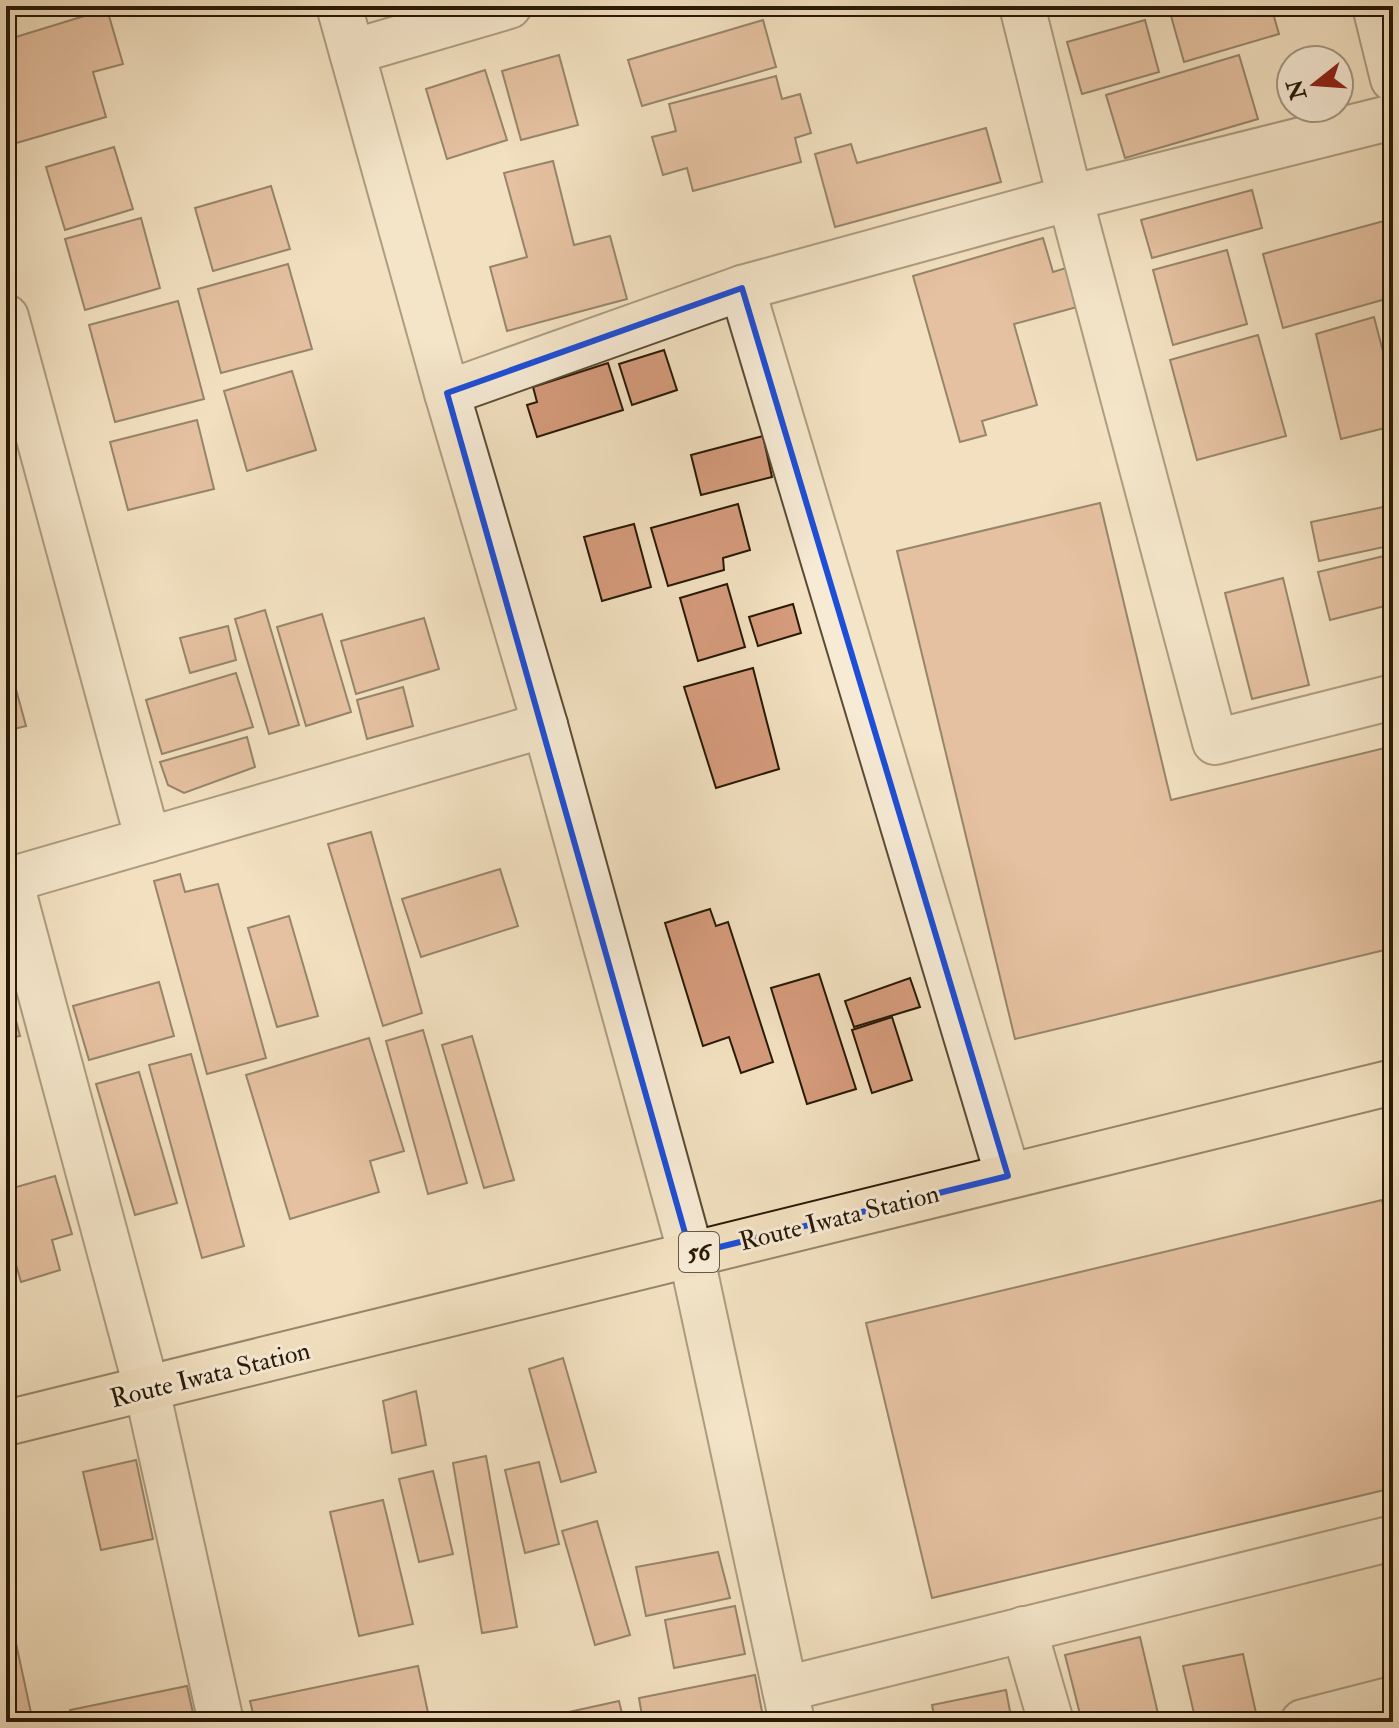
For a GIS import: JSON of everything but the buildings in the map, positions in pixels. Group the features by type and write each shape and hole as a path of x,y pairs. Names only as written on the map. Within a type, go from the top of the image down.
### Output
{"main road":[{"name":"Route Iwata Station","path":"6,1423 1393,1082"}],"street":[{"path":"339,6 447,393 545,725 691,1254 789,1706 1024,1629 1393,1538"},
{"path":"352,52 509,6"},
{"path":"1022,6 1215,742 1393,697"},
{"path":"1375,6 1393,79"},
{"path":"447,393 742,288 1070,198 1393,117"},
{"path":"742,288 1008,1176"},
{"path":"6,317 148,840"},
{"path":"221,1722 147,1390 8,881 545,725"},
{"path":"1024,1629 1051,1722"},
{"path":"1303,1722 1393,1699"}],"highlighted area":[{"path":"742,288 1008,1176 691,1254 447,393"}]}
